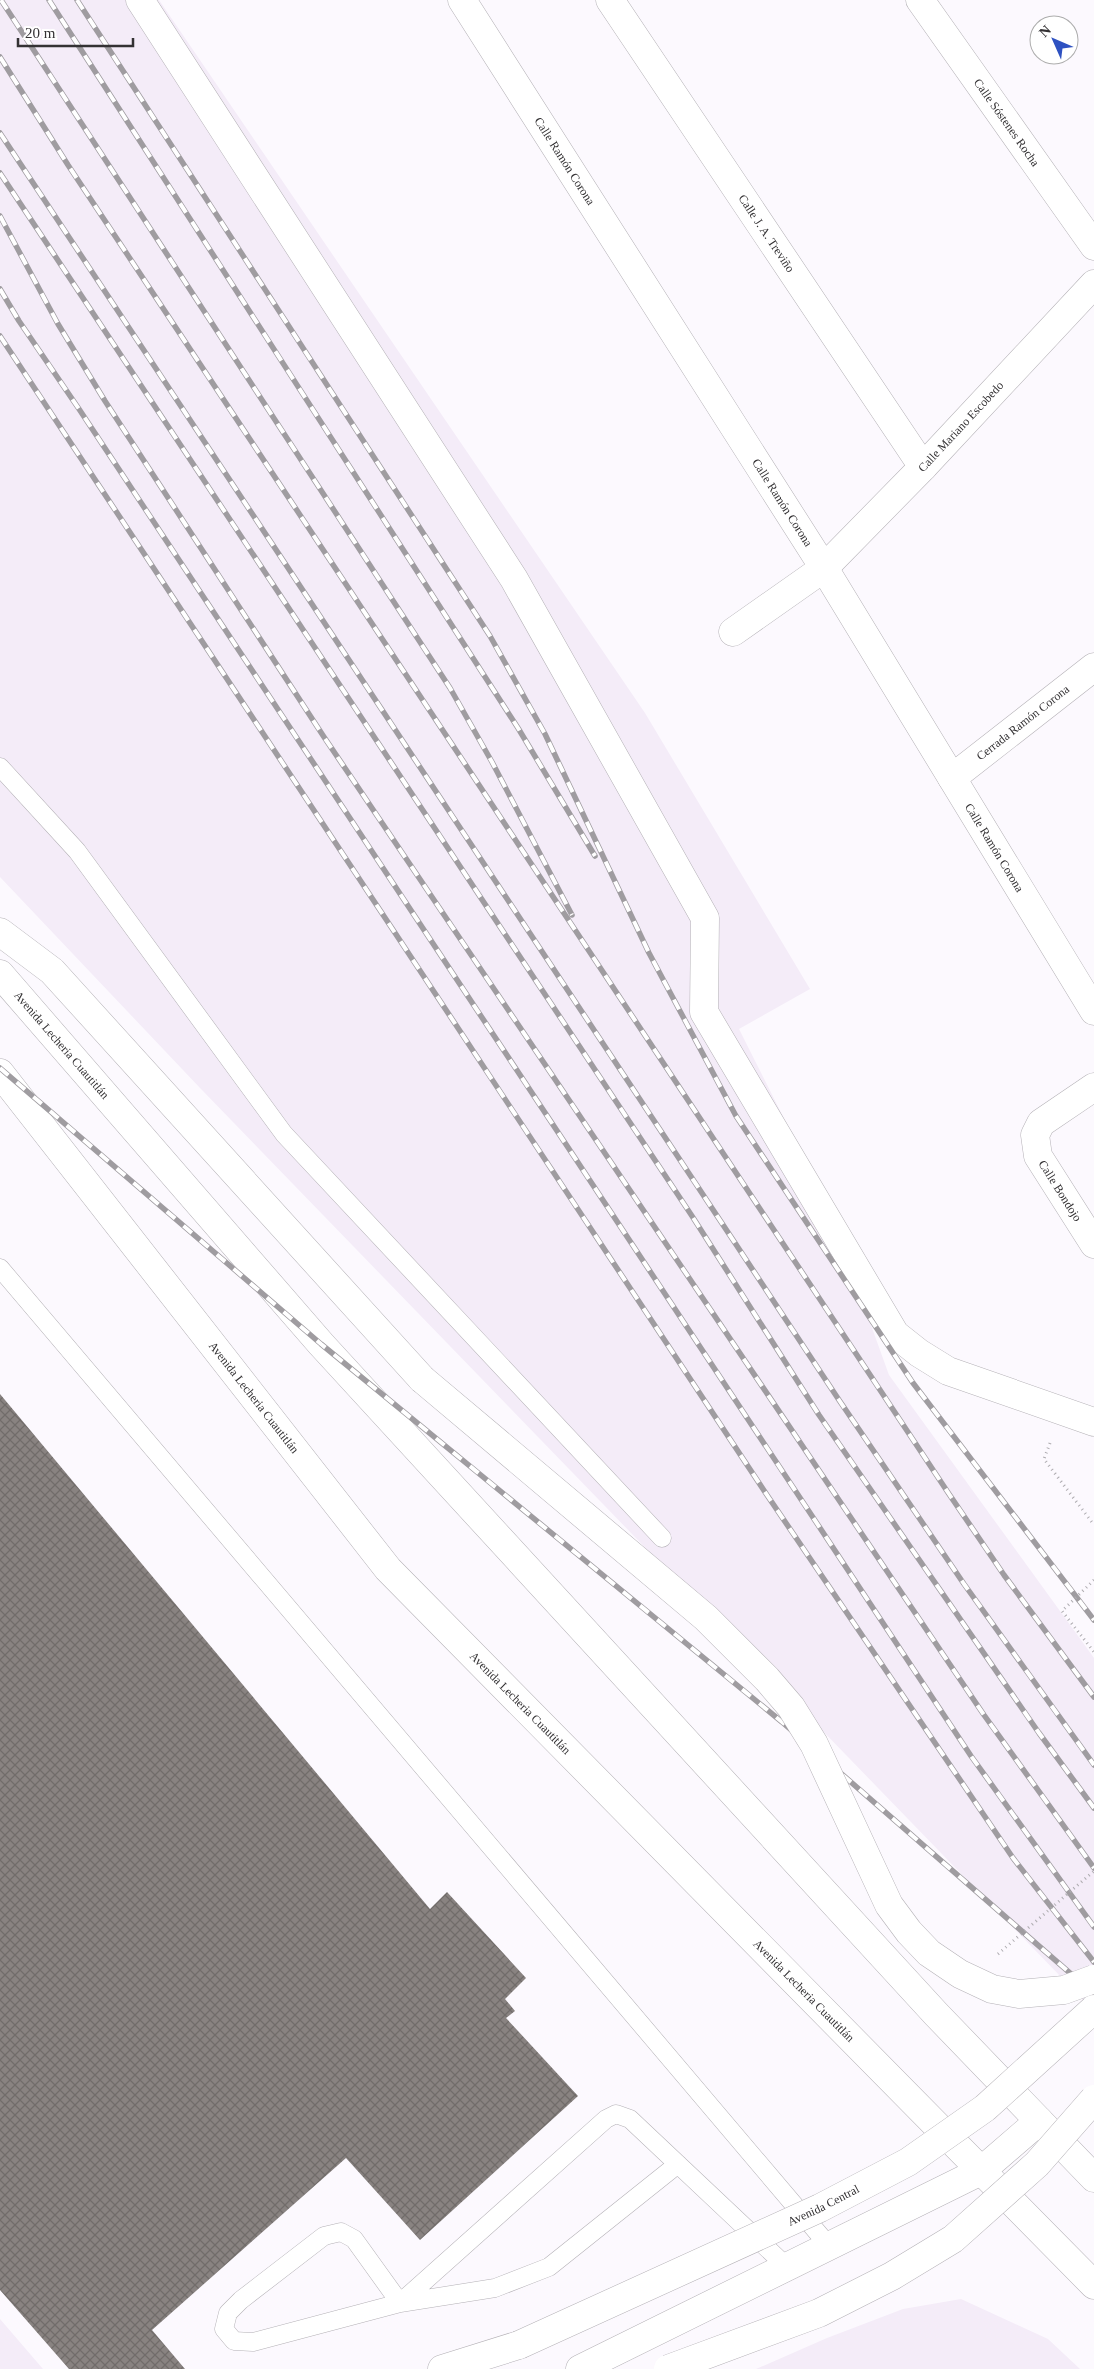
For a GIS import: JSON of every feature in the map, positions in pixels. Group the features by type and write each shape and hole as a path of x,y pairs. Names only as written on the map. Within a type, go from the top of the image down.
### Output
{"street":[{"path":"140,0 514,579 705,918 704,1012 896,1334 919,1353 948,1370 1094,1422"},
{"name":"Calle J. A. Treviño","path":"610,0 923,466"},
{"name":"Calle Sóstenes Rocha","path":"920,0 1094,246"},
{"name":"Calle Ramón Corona","path":"466,2 824,568 1094,1011"},
{"name":"Calle Mariano Escobedo","path":"734,632 824,568 1094,284"},
{"name":"Cerrada Ramón Corona","path":"952,778 1094,667"},
{"path":"0,932 52,971 422,1379 706,1618 767,1679 791,1707 814,1744 889,1905 909,1932 929,1953 960,1974 992,1989 1019,1994 1064,1990 1094,1979"},
{"name":"Avenida Lecheria Cuautitlán","path":"0,974 321,1344 936,2014 1094,2178"},
{"name":"Avenida Lecheria Cuautitlán","path":"0,1073 388,1569 1094,2285"},
{"name":"Calle Bondojo","path":"1094,1087 1041,1122 1035,1136 1038,1156 1094,1244"},
{"name":"Avenida Central","path":"442,2369 519,2345 820,2208 908,2162 985,2108 1094,2009"},
{"path":"668,2369 819,2313 892,2276 953,2239 1037,2164 1094,2099"},
{"path":"580,2369 981,2171 1039,2120"}],"lane":[{"path":"0,767 77,851 284,1134 662,1538"},
{"path":"0,1268 829,2246"},
{"path":"400,2303 606,2119 616,2114 630,2119 787,2267"},
{"path":"400,2303 354,2239 341,2232 324,2236 241,2300 228,2313 224,2329 234,2341 253,2342 400,2303 495,2288 549,2268 678,2164"}],"path":[{"path":"1062,1411 1044,1459 1094,1525"},
{"path":"1094,1580 1062,1611 1094,1652"},
{"path":"998,1954 1094,1871"}],"shaded area":[{"path":"0,0 159,0 645,713 810,989 739,1029 828,1206 889,1375 1094,1658 1094,2011 201,1089 0,877"},
{"path":"961,2299 1048,2339 1080,2369 756,2369 827,2338 903,2309"},
{"path":"0,2319 43,2369 0,2369"}],"building":[{"path":"0,1394 430,1909 447,1892 526,1978 505,1999 515,2011 506,2018 578,2096 420,2240 346,2158 152,2330 185,2369 69,2369 0,2290"}],"railway":[{"path":"1,0 450,688 492,762 572,915"},
{"path":"49,0 518,728 595,856"},
{"path":"77,0 490,636 545,734 649,953 736,1116 913,1383 1094,1620"},
{"path":"0,57 68,165 949,1494 1004,1575 1094,1697"},
{"path":"0,133 839,1400 964,1584 1094,1765"},
{"path":"0,173 692,1216 819,1415 1039,1733 1094,1808"},
{"path":"0,216 58,324 105,401 324,737 984,1715 1094,1868"},
{"path":"0,289 19,321 971,1756 1094,1927"},
{"path":"0,336 769,1498 1013,1858 1094,1962"},
{"path":"0,1068 321,1344 782,1722 1094,1994"}]}
